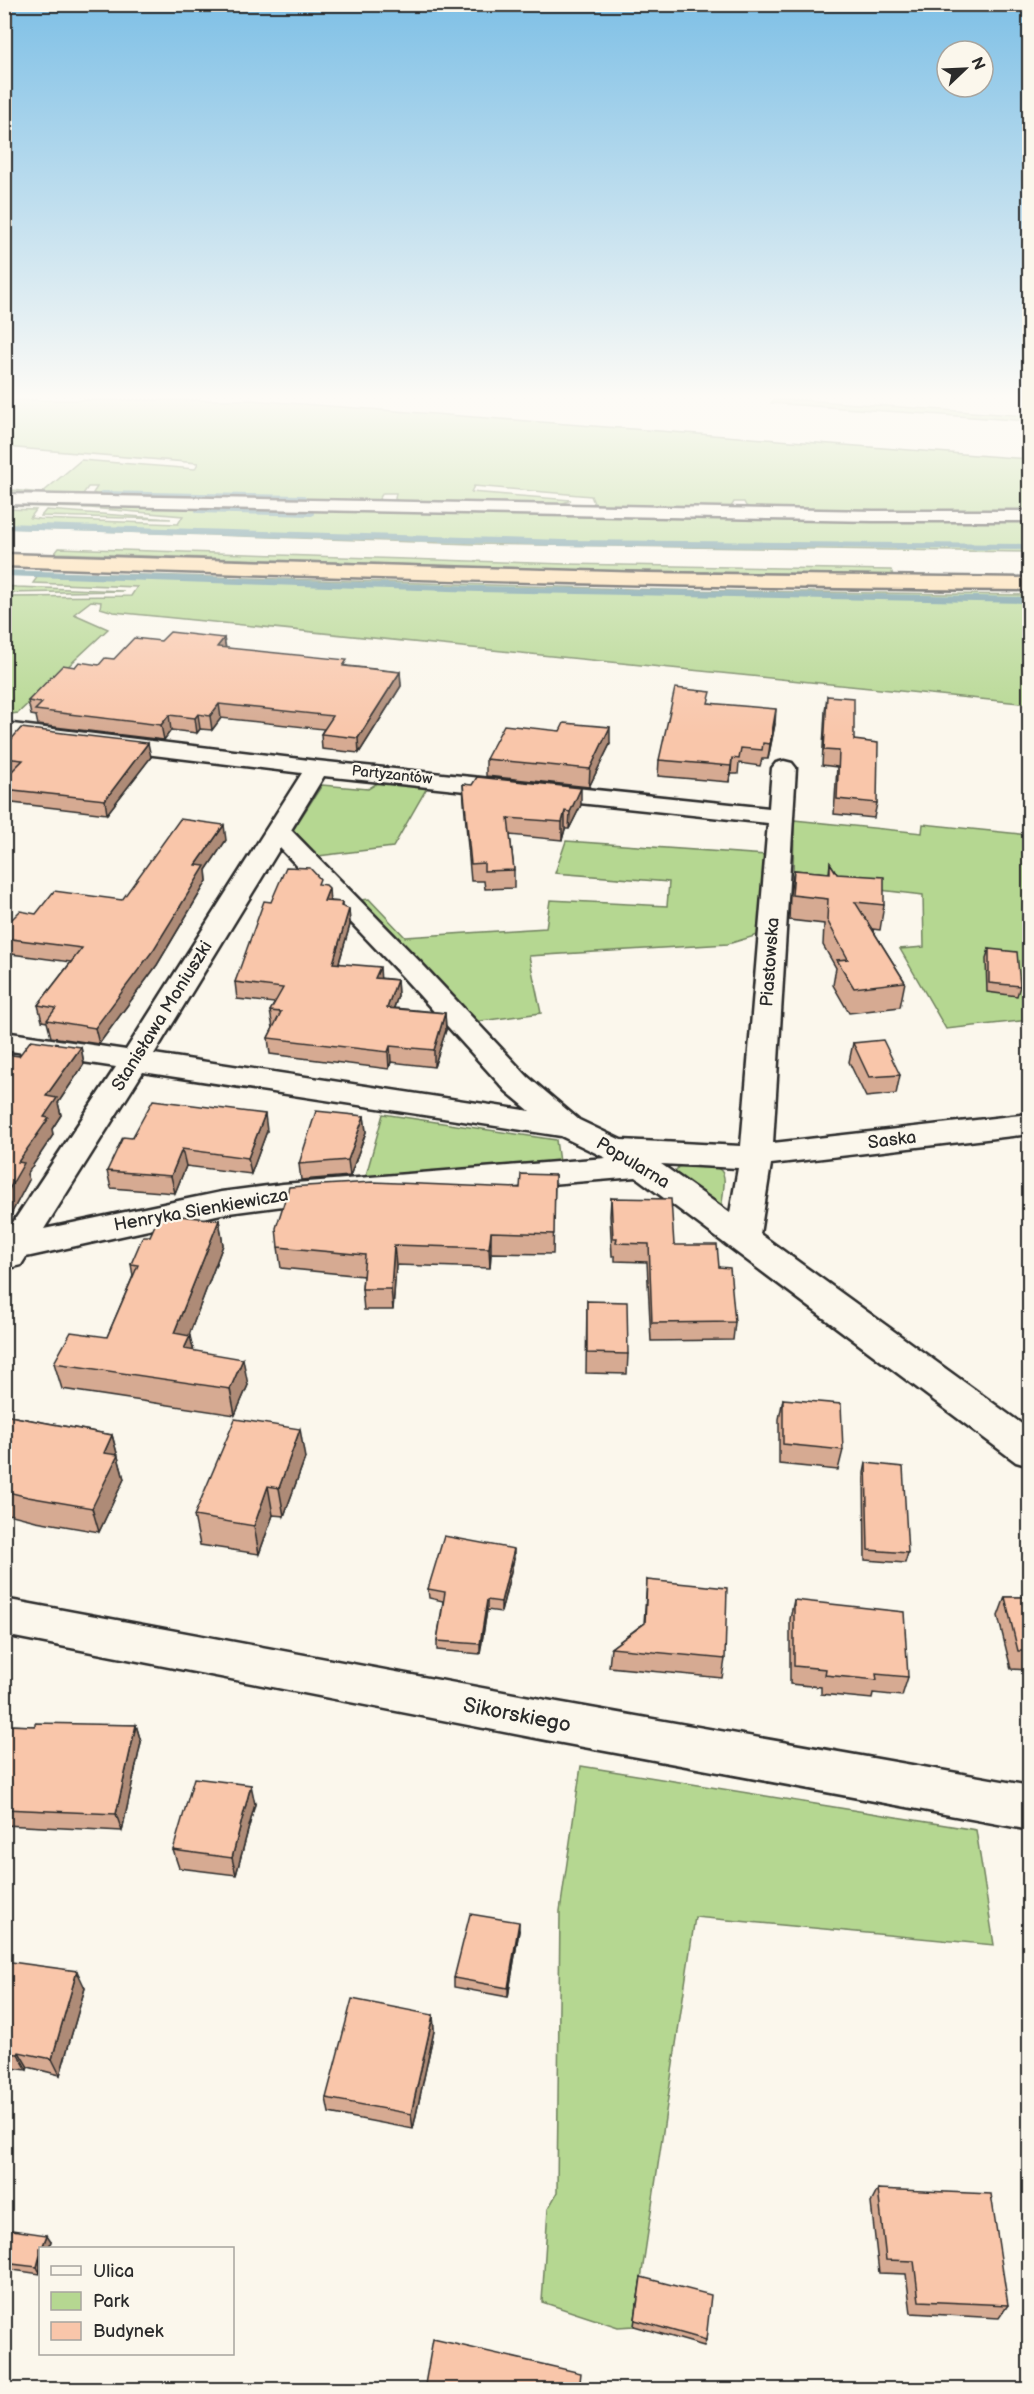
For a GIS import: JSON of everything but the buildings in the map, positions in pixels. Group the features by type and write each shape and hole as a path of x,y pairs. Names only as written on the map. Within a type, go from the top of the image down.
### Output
{"highway":[{"path":"4,560 837,584 1029,584"}],"street":[{"path":"654,512 1029,516"},
{"name":"Partyzantów","path":"4,730 317,768 781,817"},
{"name":"Stanisława Moniuszki","path":"10,1255 136,1059 317,768"},
{"name":"Piastowska","path":"742,1238 756,1156 784,768"},
{"name":"Popularna","path":"278,831 518,1084 568,1127 629,1158 742,1238 1029,1451"},
{"path":"4,1041 136,1059 568,1127"},
{"name":"Saska","path":"629,1158 756,1156 1029,1125"},
{"name":"Henryka Sienkiewicza","path":"10,1255 200,1208 283,1195 629,1158"},
{"name":"Sikorskiego","path":"4,1617 569,1725 1029,1808"}],"green space":[{"path":"5,512 35,512 30,518 39,519 178,524 183,516 133,512 499,512 1029,520 1030,552 472,544 5,528"},
{"path":"45,512 70,512 171,519 41,516"},
{"path":"59,548 566,564 891,570 893,575 576,570 55,553"},
{"path":"41,572 666,590 1029,595 1029,704 114,612 100,608 101,602 91,601 74,614 108,629 18,713 5,715 5,597 131,596 137,587 33,583"},
{"path":"5,586 17,587 124,591 5,593"},
{"path":"384,779 429,784 393,847 318,856 293,830 322,785 368,789"},
{"path":"794,820 922,833 923,824 1029,835 1029,1020 946,1029 900,949 924,947 923,895 793,880"},
{"path":"566,841 766,855 758,935 728,944 529,956 541,1013 473,1022 361,900 369,899 405,937 546,928 550,900 667,906 669,882 555,873"},
{"path":"383,1114 556,1140 559,1162 365,1179"},
{"path":"687,1165 712,1167 723,1173 721,1212 675,1173 678,1167"},
{"path":"581,1766 976,1830 994,1945 695,1917 634,2326 618,2327 542,2302 548,2209 557,2193 560,1911"}],"waterway":[{"path":"263,512 311,513"},
{"path":"4,526 563,543 1030,547"},
{"path":"4,573 479,589 1030,600"}]}
